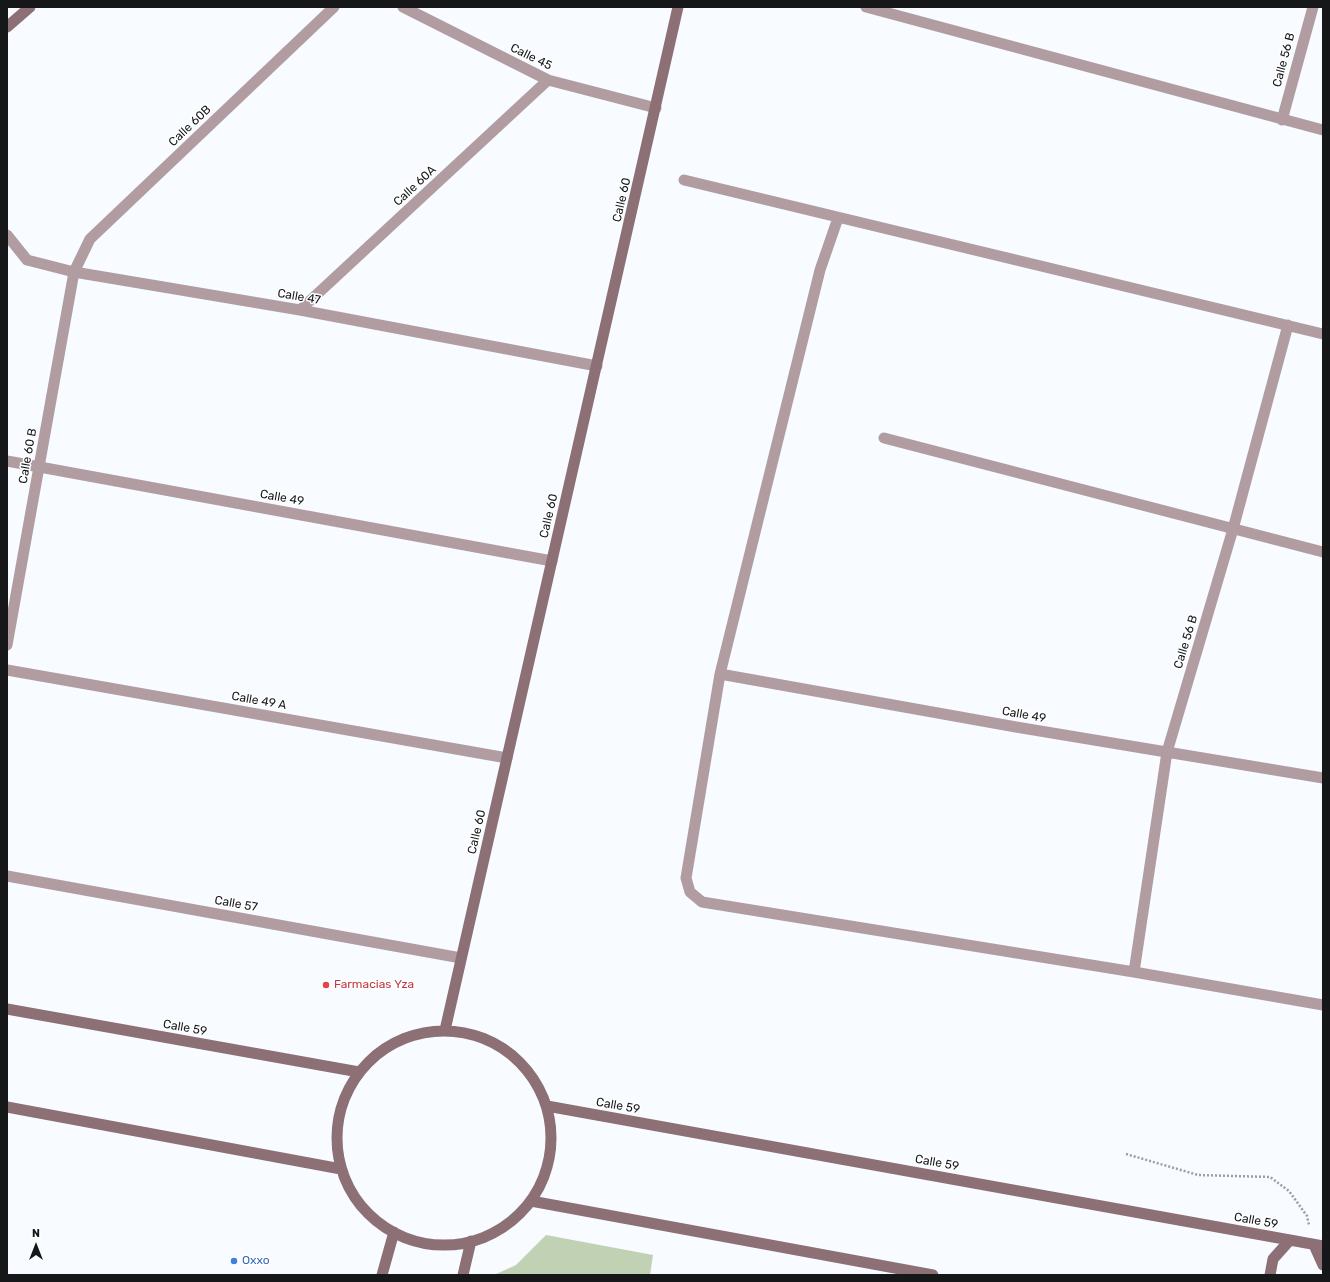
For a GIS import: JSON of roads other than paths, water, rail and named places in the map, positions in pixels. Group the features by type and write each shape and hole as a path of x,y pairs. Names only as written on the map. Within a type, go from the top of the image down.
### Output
{"main road":[{"path":"7,27 30,7"},
{"name":"Calle 60","path":"445,1030 678,7"},
{"name":"Calle 59","path":"7,1009 359,1072"},
{"path":"445,1030 474,1035 489,1040 508,1052 525,1067 538,1086 547,1106 551,1131 550,1156 543,1180 530,1201 514,1219 494,1232 472,1241 438,1244 418,1242 394,1232 376,1221 361,1206 349,1189 341,1169 336,1135 342,1102 359,1072 376,1054 397,1041 420,1033 445,1030"},
{"name":"Calle 59","path":"547,1106 1319,1245"},
{"path":"7,1107 341,1169"},
{"path":"530,1201 933,1275"},
{"path":"382,1275 394,1232"},
{"path":"1270,1275 1273,1259 1290,1240"},
{"path":"463,1275 472,1241"},
{"path":"1319,1245 1323,1265"}],"street":[{"name":"Calle 60B","path":"74,272 90,239 334,7"},
{"name":"Calle 45","path":"403,7 548,80 656,108"},
{"path":"866,7 897,11 1282,120 1323,130"},
{"name":"Calle 56 B","path":"1282,120 1312,7"},
{"name":"Calle 60A","path":"300,310 548,80"},
{"path":"684,180 1323,334"},
{"path":"838,218 820,270 720,674 686,878 690,892 702,902 1134,972 1323,1005"},
{"name":"Calle 47","path":"7,235 27,260 74,272 300,310 597,366"},
{"name":"Calle 60 B","path":"7,645 74,272"},
{"name":"Calle 56 B","path":"1134,972 1167,752 1234,529 1288,325"},
{"path":"884,438 1323,552"},
{"name":"Calle 49","path":"7,461 552,561"},
{"name":"Calle 49 A","path":"7,670 507,758"},
{"name":"Calle 49","path":"720,674 1323,778"},
{"name":"Calle 57","path":"7,876 461,958"}],"place":[{"name":"Farmacias Yza","path":"326,985"},
{"name":"Oxxo","path":"234,1261"}]}
